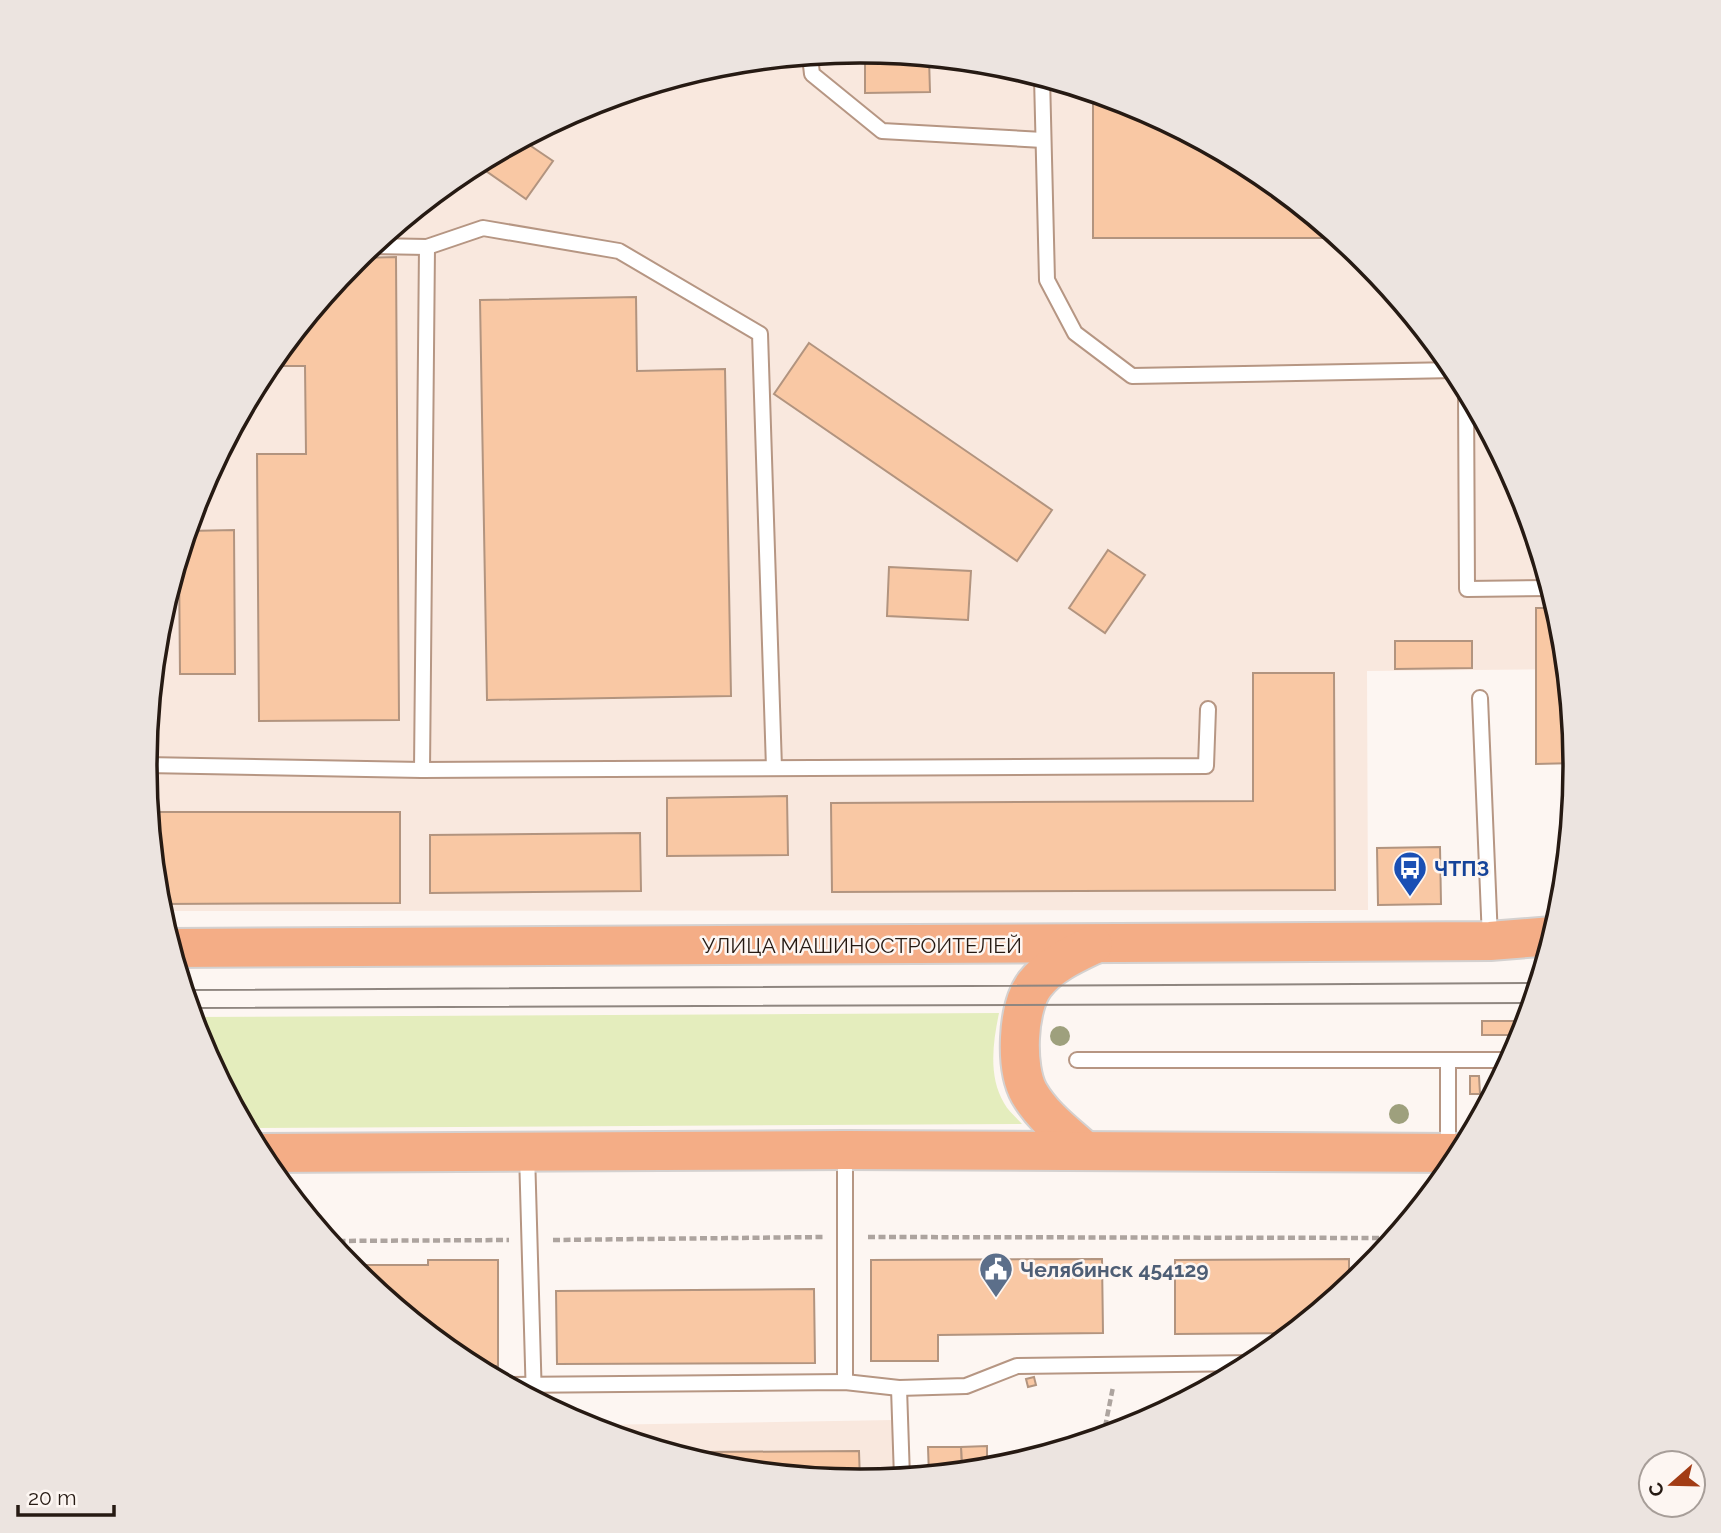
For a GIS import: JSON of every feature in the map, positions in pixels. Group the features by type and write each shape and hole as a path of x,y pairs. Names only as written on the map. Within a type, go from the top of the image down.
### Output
{"main road":[{"name":"УЛИЦА МАШИНОСТРОИТЕЛЕЙ","path":"181,947 1095,944 1490,941 1543,937"},
{"path":"1086,1151 1047,1118 1028,1091 1021,1065 1020,1031 1034,985 1061,961 1095,944"},
{"path":"273,1153 845,1150 1448,1153"}],"lane":[{"path":"811,65 812,74 882,131 1043,140"},
{"path":"1042,87 1046,280 1075,333 1132,376 1441,370"},
{"path":"388,246 427,247 483,228 619,251 761,334 774,768"},
{"path":"422,770 427,247"},
{"path":"1466,409 1467,589 1541,588"},
{"path":"1480,698 1490,941"},
{"path":"157,765 422,770 1206,766 1208,709"},
{"path":"1077,1060 1499,1060"},
{"path":"1448,1060 1454,1143"},
{"path":"845,1150 845,1382"},
{"path":"527,1153 533,1389"},
{"path":"541,1393 845,1382 899,1388 966,1386 1017,1366 1232,1363"},
{"path":"899,1388 902,1468"}],"path":[{"path":"1105,1426 1118,1365"}],"shaded area":[{"path":"860,63 907,65 952,69 1043,87 1130,117 1212,157 1289,208 1358,269 1419,338 1470,415 1491,455 1527,540 1540,584 1557,669 1367,671 1368,910 173,911 163,858 157,766 163,675 181,584 194,540 230,455 251,415 302,338 363,269 397,238 432,208 509,157 549,136 634,100 678,87 769,69"},
{"path":"893,1420 894,1469 860,1470 769,1464 678,1446 613,1425"}],"green space":[{"path":"999,1013 994,1047 996,1082 1006,1106 1022,1124 257,1128 230,1078 203,1017"}],"building":[{"path":"865,63 929,67 930,92 865,93"},
{"path":"1093,102 1172,136 1212,157 1289,208 1324,238 1093,238"},
{"path":"530,146 553,161 526,199 487,171"},
{"path":"396,257 399,720 259,721 257,454 306,454 305,366 283,366 302,338 376,258"},
{"path":"636,297 637,371 725,369 731,696 487,700 480,300"},
{"path":"809,343 1052,510 1017,561 774,394"},
{"path":"234,530 235,674 180,674 179,592 198,531"},
{"path":"1108,550 1145,575 1105,633 1069,608"},
{"path":"889,567 971,571 968,620 887,616"},
{"path":"1536,608 1545,608 1558,675 1564,763 1536,764"},
{"path":"1395,641 1472,641 1472,668 1395,669"},
{"path":"1253,673 1334,673 1335,890 832,892 831,803 1253,801"},
{"path":"787,796 788,855 667,856 667,798"},
{"path":"159,812 400,812 400,903 171,904"},
{"path":"640,833 641,891 430,893 430,835"},
{"path":"1440,847 1441,904 1378,905 1377,848"},
{"path":"1482,1021 1516,1021 1510,1035 1482,1035"},
{"path":"1470,1076 1479,1076 1480,1094 1470,1094"},
{"path":"1102,1259 1103,1333 938,1335 938,1361 871,1361 871,1260"},
{"path":"1349,1259 1349,1272 1277,1333 1175,1334 1175,1260"},
{"path":"428,1260 498,1260 498,1366 493,1366 432,1325 364,1265 428,1265"},
{"path":"814,1289 815,1363 557,1364 556,1291"},
{"path":"1034,1377 1036,1385 1028,1387 1026,1379"},
{"path":"987,1446 987,1458 962,1462 961,1447"},
{"path":"928,1447 961,1447 962,1462 929,1466"},
{"path":"859,1451 860,1470 769,1464 705,1452"}],"tram line":[{"path":"193,990 1530,983"},
{"path":"200,1008 1523,1003"}],"place":[{"name":"ЧТПЗ","path":"1410,898"},
{"name":"Челябинск 454129","path":"996,1299"}]}
